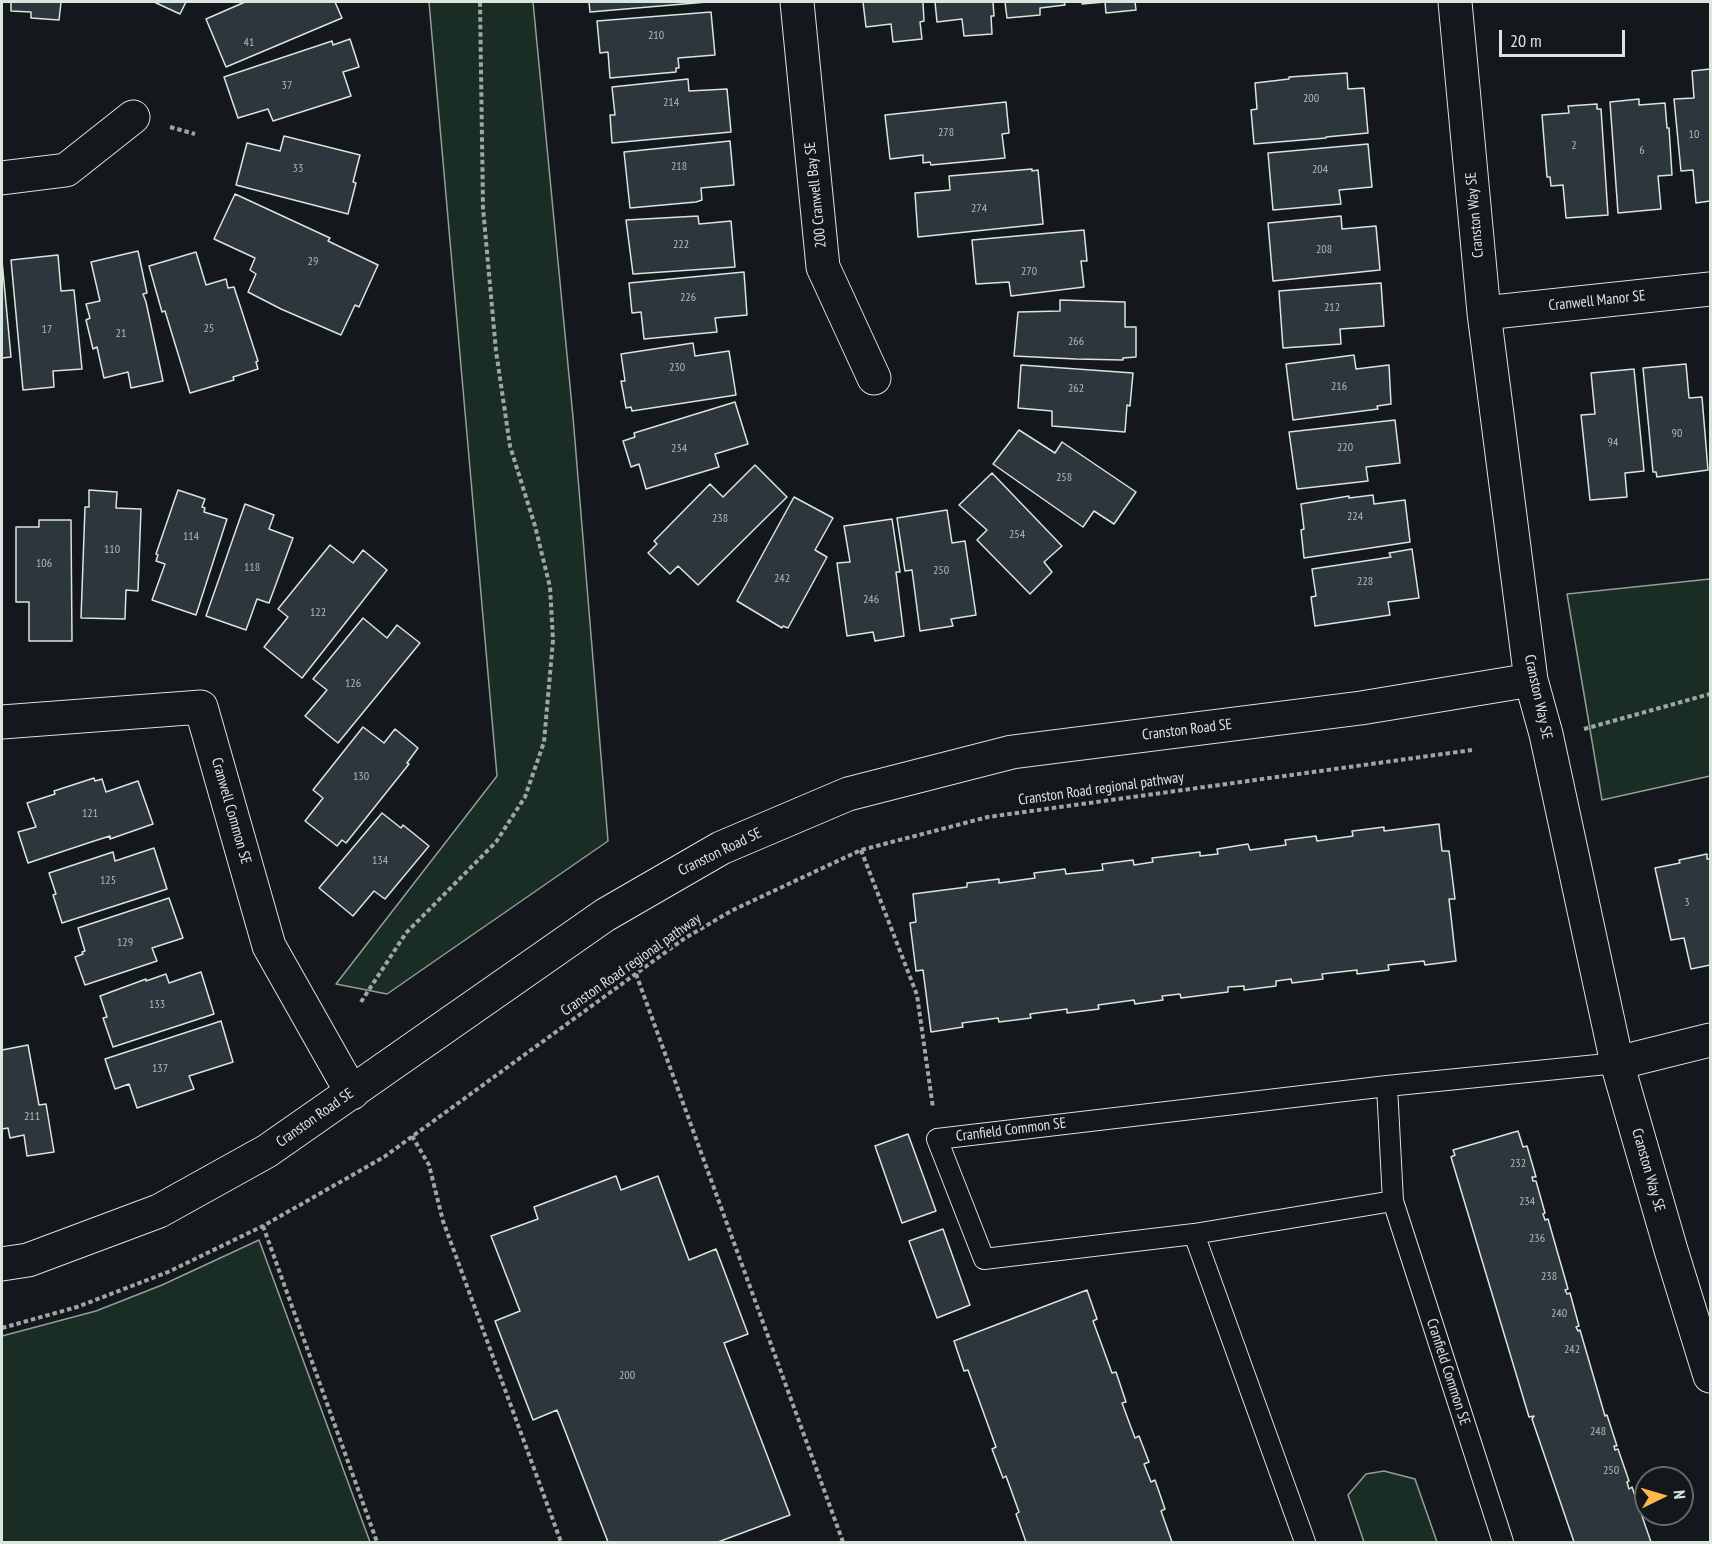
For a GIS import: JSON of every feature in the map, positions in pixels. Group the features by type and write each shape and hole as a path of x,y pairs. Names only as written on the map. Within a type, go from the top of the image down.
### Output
{"street":[{"name":"200 Cranwell Bay SE","path":"796,2 823,267 874,378"},
{"name":"Cranston Way SE","path":"1455,2 1484,313 1531,680 1548,745 1617,1063 1710,1376"},
{"path":"2,178 66,170 133,117"},
{"name":"Cranwell Manor SE","path":"1484,313 1710,289"},
{"name":"Cranston Road SE","path":"2,1264 28,1260 159,1211 267,1151 605,915 721,848 848,794 1012,752 1361,708 1531,680"},
{"name":"Cranwell Common SE","path":"2,722 201,707 269,946 352,1092"},
{"path":"1617,1063 1710,1040"}],"lane":[{"name":"Cranfield Common SE","path":"1393,1201 1194,1234 984,1259 937,1139 1387,1086 1617,1063"},
{"name":"Cranfield Common SE","path":"1387,1086 1393,1201 1503,1542"},
{"path":"1194,1234 1305,1542"}],"path":[{"path":"362,1002 406,933 496,842 525,797 544,742 553,640 550,587 535,526 510,446 496,351 483,208 480,2"},
{"path":"1580,730 1710,694"},
{"name":"Cranston Road regional pathway","path":"2,1328 77,1307 168,1272 263,1226 384,1157 685,938 733,910 861,850 988,817 1472,750"},
{"path":"861,850 917,995 937,1139"},
{"path":"636,974 843,1542"},
{"path":"412,1136 429,1165 443,1221 561,1542"},
{"path":"263,1226 377,1542"}],"green space":[{"path":"429,2 533,2 573,417 608,841 387,994 336,984 497,776"},
{"path":"1710,579 1710,776 1602,800 1567,594"},
{"path":"259,1240 370,1542 2,1542 2,1336 96,1311 162,1285"},
{"path":"1384,1471 1415,1479 1437,1542 1364,1542 1348,1495 1366,1474"}],"building":[{"path":"11,2 61,2 59,20 31,18 31,12 11,11"},
{"path":"154,2 186,2 180,14"},
{"path":"245,2 335,2 342,18 226,67 206,19"},
{"path":"589,2 707,2 590,12"},
{"path":"863,2 923,2 924,21 920,22 922,39 893,42 891,24 866,27"},
{"path":"935,2 993,2 992,34 964,36 962,19 937,22"},
{"path":"1005,2 1064,2 1065,5 1040,8 1040,15 1007,18"},
{"path":"1082,2 1105,2 1082,4"},
{"path":"1105,2 1135,2 1136,10 1106,13"},
{"path":"711,12 715,55 678,58 679,68 676,68 676,72 610,78 608,52 600,53 597,21"},
{"path":"350,39 359,67 343,72 351,96 273,121 268,109 238,118 224,77 332,41 333,45"},
{"path":"1710,69 1710,201 1696,203 1693,170 1681,171 1674,99 1694,98 1692,71"},
{"path":"1347,73 1348,89 1364,88 1368,133 1254,144 1251,110 1257,109 1255,83 1289,79 1289,77"},
{"path":"688,79 689,91 727,89 731,132 612,143 610,115 615,115 612,87"},
{"path":"1639,99 1639,105 1665,103 1672,175 1658,176 1661,209 1618,213 1610,102"},
{"path":"1006,102 1009,133 1002,134 1005,158 931,165 930,162 923,163 923,155 890,159 885,115"},
{"path":"1597,104 1597,109 1601,109 1608,215 1566,218 1563,185 1551,186 1550,177 1547,177 1542,115 1569,113 1568,106"},
{"path":"284,136 360,155 348,214 236,185 247,143 280,151"},
{"path":"730,141 734,185 701,188 702,200 696,202 630,208 624,152"},
{"path":"1368,144 1372,187 1339,190 1341,204 1273,210 1268,153"},
{"path":"1032,169 1032,171 1038,170 1043,224 918,237 915,193 950,190 949,176"},
{"path":"235,194 330,238 328,241 378,265 359,307 355,305 341,335 248,292 256,274 250,270 255,258 214,239"},
{"path":"698,216 699,224 731,221 735,267 633,274 626,220"},
{"path":"1341,216 1342,229 1376,226 1380,270 1273,281 1268,223"},
{"path":"1084,230 1087,261 1081,261 1084,287 1011,296 1009,282 976,284 972,240"},
{"path":"138,251 147,293 143,294 163,381 131,388 128,372 104,378 97,347 93,349 86,320 90,318 86,304 100,301 91,262"},
{"path":"196,252 206,285 226,279 228,288 234,287 258,361 256,362 258,369 233,377 234,380 190,393 149,266"},
{"path":"58,255 61,291 74,290 82,369 53,371 54,387 23,390 11,260"},
{"path":"2,261 11,357 2,358"},
{"path":"744,272 747,315 715,318 717,332 644,339 641,312 632,313 629,283"},
{"path":"1381,283 1384,326 1340,329 1341,344 1283,348 1279,291"},
{"path":"1060,300 1125,302 1125,327 1136,327 1136,357 1123,358 1123,360 1014,356 1018,312 1060,311"},
{"path":"693,343 695,356 729,351 736,395 632,411 631,407 626,408 621,381 625,381 621,354"},
{"path":"1354,355 1356,369 1389,365 1391,404 1377,406 1378,409 1293,420 1286,364"},
{"path":"1686,364 1689,398 1702,397 1708,470 1657,477 1656,472 1653,472 1643,368"},
{"path":"1021,365 1133,373 1125,432 1052,426 1052,411 1018,408"},
{"path":"1634,369 1644,471 1625,473 1627,497 1590,500 1581,415 1595,414 1591,373"},
{"path":"735,402 748,444 715,454 719,467 646,489 639,464 631,467 623,441 635,437 634,433"},
{"path":"1395,420 1400,463 1366,467 1368,481 1297,489 1289,432"},
{"path":"1019,430 1055,453 1062,442 1136,492 1114,524 1094,511 1083,527 993,464"},
{"path":"755,465 787,497 698,585 678,566 670,574 648,553 657,544 654,541 710,484 723,497"},
{"path":"992,473 1062,546 1044,562 1052,572 1030,594 977,540 987,530 959,505"},
{"path":"89,490 117,492 116,508 141,509 138,591 126,590 125,619 81,618 85,507 89,507"},
{"path":"178,490 205,499 202,507 205,508 204,512 227,519 196,615 152,600 165,564 156,561 158,555 156,554"},
{"path":"1373,495 1374,504 1405,500 1410,542 1304,558 1301,504 1349,496 1349,498"},
{"path":"794,497 833,518 815,550 827,557 788,628 783,626 782,628 737,601"},
{"path":"245,504 274,515 269,529 293,538 269,603 257,599 246,630 206,616"},
{"path":"947,510 952,543 965,541 976,615 951,619 953,626 920,631 912,570 905,571 897,518"},
{"path":"892,519 900,572 896,572 904,636 875,641 873,632 847,636 837,563 850,562 844,526"},
{"path":"39,520 71,520 72,641 29,641 29,602 16,602 16,527 39,527"},
{"path":"330,545 353,563 363,550 387,570 302,678 264,647 288,617 278,609"},
{"path":"1412,549 1419,598 1388,602 1390,615 1315,626 1311,597 1316,596 1312,569 1391,557 1389,553"},
{"path":"363,618 387,638 397,625 420,643 338,743 305,716 327,690 313,679"},
{"path":"363,727 384,743 395,729 418,748 407,763 409,764 346,843 342,840 337,846 305,821 323,798 313,790"},
{"path":"94,778 95,781 102,779 106,792 138,781 153,824 28,863 18,832 36,827 27,803 55,794 54,791"},
{"path":"382,813 401,828 403,825 429,846 385,899 374,891 353,916 319,888"},
{"path":"1439,824 1442,851 1449,851 1455,899 1449,899 1456,961 1425,965 1424,961 1388,965 1389,970 1357,974 1357,970 1322,974 1323,979 1292,983 1291,979 1276,981 1276,986 1244,990 1244,986 1228,987 1228,992 1181,998 1180,994 1162,996 1163,1000 1135,1004 1134,1000 1098,1005 1099,1009 1067,1013 1067,1009 1030,1014 1031,1018 999,1022 998,1018 962,1023 963,1027 931,1032 923,970 916,971 910,923 916,922 913,894 967,887 967,883 999,879 999,883 1035,878 1034,873 1065,869 1066,874 1103,870 1102,864 1133,860 1134,865 1153,862 1152,858 1200,852 1200,856 1218,854 1217,849 1248,844 1250,850 1286,845 1285,840 1316,836 1317,841 1353,836 1352,831 1384,827 1384,831"},
{"path":"154,848 167,889 62,923 49,873 113,852 115,861"},
{"path":"1707,854 1707,859 1710,859 1710,965 1691,969 1684,938 1671,940 1655,868"},
{"path":"169,898 183,938 152,948 157,961 85,985 75,957 85,951 78,928"},
{"path":"201,972 214,1014 113,1047 103,1018 107,1017 100,996 166,974 169,983"},
{"path":"221,1021 233,1062 189,1076 194,1089 137,1108 129,1084 115,1089 105,1059"},
{"path":"28,1045 39,1105 46,1104 54,1152 27,1156 24,1135 10,1138 8,1128 2,1129 2,1050"},
{"path":"1518,1131 1523,1147 1527,1146 1536,1177 1532,1177 1533,1181 1536,1181 1545,1220 1548,1219 1568,1289 1565,1290 1567,1294 1570,1293 1579,1326 1576,1327 1578,1331 1580,1330 1605,1416 1607,1415 1617,1446 1614,1446 1615,1450 1618,1449 1629,1481 1627,1482 1629,1489 1632,1487 1634,1493 1634,1526 1645,1526 1651,1542 1574,1542 1532,1419 1534,1416 1529,1417 1451,1157 1455,1155 1453,1150"},
{"path":"908,1134 936,1211 902,1223 875,1146"},
{"path":"616,1176 621,1190 658,1176 689,1260 716,1249 748,1334 724,1343 790,1515 718,1542 608,1542 557,1410 533,1420 495,1321 520,1311 491,1236 538,1219 534,1207"},
{"path":"943,1229 970,1305 937,1318 909,1241"},
{"path":"1087,1290 1097,1319 1093,1321 1112,1373 1116,1372 1126,1402 1122,1403 1135,1438 1139,1436 1149,1462 1144,1464 1151,1482 1155,1480 1165,1509 1161,1511 1172,1542 1026,1542 1016,1514 1019,1512 1006,1476 1003,1478 992,1449 996,1447 968,1370 964,1371 954,1341"}]}
